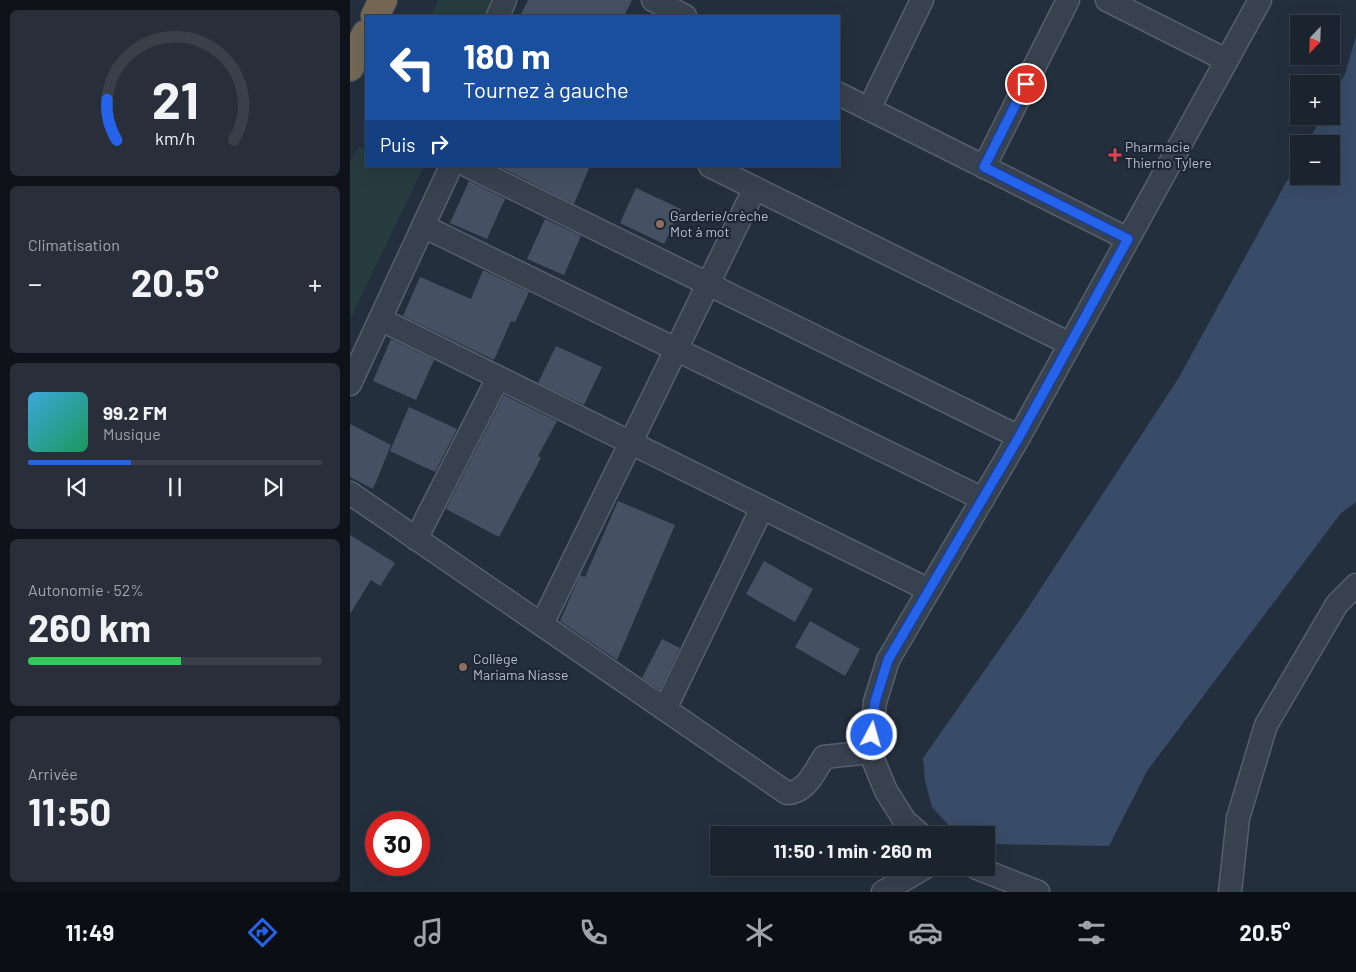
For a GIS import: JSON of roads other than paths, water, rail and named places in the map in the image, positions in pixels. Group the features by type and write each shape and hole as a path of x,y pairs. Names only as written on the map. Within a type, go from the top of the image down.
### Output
{"highway":[{"path":"376,15 383,0"},
{"path":"350,66 365,36"}],"street":[{"path":"498,15 506,0"},
{"path":"653,0 683,15"},
{"path":"869,109 922,0"},
{"path":"984,167 1068,0"},
{"path":"1107,0 1226,60"},
{"path":"911,826 905,821 886,791 870,752 875,702 888,660 1019,437 1260,0"},
{"path":"840,94 1128,239"},
{"path":"350,384 451,167"},
{"path":"470,167 1019,437"},
{"path":"712,167 1070,344"},
{"path":"542,624 755,188"},
{"path":"423,226 983,499"},
{"path":"380,319 929,590"},
{"path":"416,539 498,378"},
{"path":"350,494 787,793 796,793 803,788 824,757 870,752"},
{"path":"666,709 762,508"},
{"path":"1230,892 1238,818 1266,725 1337,604 1356,585"},
{"path":"995,875 1038,892"},
{"path":"883,892 907,886 916,876"}],"water":[{"path":"1356,36 1356,502 1341,513 1147,771 1109,846 995,844 995,826 950,826 932,807 925,781 923,758 1022,617 1178,379 1290,175 1290,185 1340,185 1340,135 1312,135 1317,125 1340,125 1340,83 1345,74"}],"place":[{"name":"Pharmacie Thierno Tylere","path":"1115,155"},
{"name":"Garderie/crèche Mot à mot","path":"660,224"},
{"name":"Collège Mariama Niasse","path":"463,667"}]}
